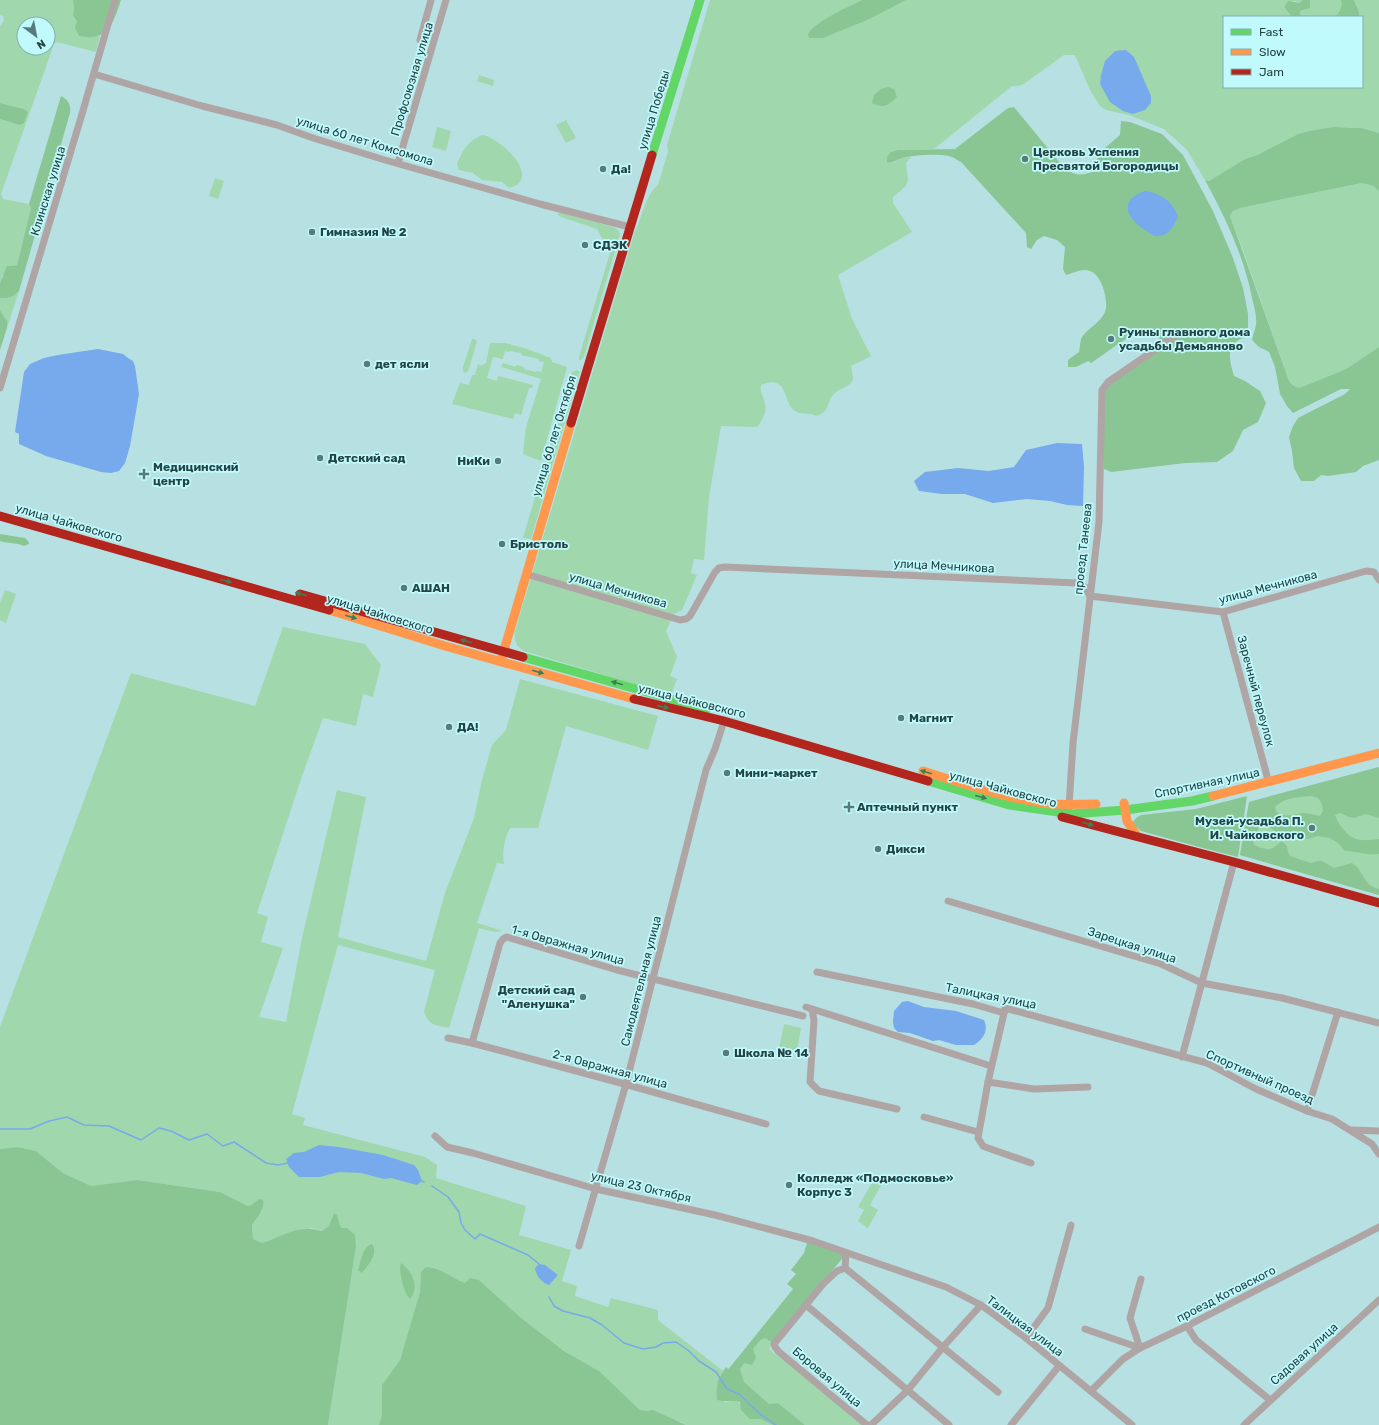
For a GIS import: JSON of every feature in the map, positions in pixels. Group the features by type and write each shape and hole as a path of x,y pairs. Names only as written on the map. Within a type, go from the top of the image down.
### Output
{"main road":[{"name":"улица Победы","path":"630,227 700,0"},
{"name":"улица 60 лет Октября","path":"500,662 630,227"},
{"name":"улица Чайковского","path":"0,508 976,786 1022,798 1052,803"},
{"name":"улица Чайковского","path":"0,516 500,662 657,705 724,721 900,772 952,789 1010,805 1037,810 1114,832 1137,836 1379,903"},
{"name":"Спортивная улица","path":"1125,806 1195,794 1379,746"},
{"name":"Спортивная улица","path":"1037,810 1192,801 1225,794 1379,753"},
{"name":"Спортивная улица","path":"1052,803 1068,809"},
{"path":"1125,806 1127,821 1137,836"}],"street":[{"name":"Клинская улица","path":"0,388 115,0"},
{"path":"420,40 432,0"},
{"name":"Профсоюзная улица","path":"398,163 446,0"},
{"name":"улица 60 лет Комсомола","path":"94,74 202,106 277,125 313,138 540,204 630,227"},
{"name":"проезд Танеева","path":"1068,809 1099,522 1102,390 1108,382 1178,334"},
{"name":"улица Мечникова","path":"526,574 680,620 686,619 690,616 714,572 719,568 725,567 1076,583 1085,587 1090,596 1223,612 1366,571 1374,572 1379,580"},
{"name":"Заречный переулок","path":"1223,612 1267,776"},
{"name":"Самодеятельная улица","path":"579,1246 626,1084 706,770 715,749 724,721"},
{"path":"1182,1057 1234,862"},
{"name":"Зарецкая улица","path":"948,901 1161,964 1202,983 1282,998 1379,1023"},
{"name":"1-я Овражная улица","path":"472,1043 500,943 505,938 653,980 803,1016"},
{"name":"Талицкая улица","path":"817,972 974,1004 1004,1013 1006,1008 1182,1057"},
{"path":"897,1109 819,1091 810,1082 814,1020 809,1009 991,1066"},
{"path":"1307,1111 1338,1012"},
{"path":"1004,1013 991,1066 978,1132 979,1141 983,1146 1031,1163"},
{"name":"2-я Овражная улица","path":"448,1038 626,1084 766,1124"},
{"name":"Спортивный проезд","path":"1182,1057 1207,1063 1256,1089 1307,1111 1332,1119 1372,1144 1379,1154"},
{"path":"988,1082 1034,1089 1088,1087"},
{"path":"924,1117 978,1132"},
{"path":"1350,1130 1379,1131"},
{"name":"улица 23 Октября","path":"434,1136 447,1147 473,1153 596,1190 736,1220 813,1241 846,1253"},
{"path":"1026,1338 1048,1308 1071,1225"},
{"name":"проезд Котовского","path":"1091,1392 1123,1359 1140,1348 1379,1227"},
{"path":"846,1253 846,1268"},
{"name":"Талицкая улица","path":"846,1253 946,1287 981,1305 1026,1338 1132,1425"},
{"path":"846,1268 837,1271 823,1284 806,1305 949,1425"},
{"path":"846,1268 998,1392"},
{"path":"1140,1348 1130,1318 1141,1279"},
{"name":"Садовая улица","path":"1244,1425 1379,1300"},
{"name":"Боровая улица","path":"806,1305 774,1344 775,1347 779,1352 867,1425"},
{"path":"871,1425 907,1391 943,1347 981,1305"},
{"path":"1186,1326 1196,1340 1270,1400"},
{"path":"1085,1329 1140,1348"},
{"path":"1011,1425 1059,1366"}],"green space":[{"path":"0,0 73,0 73,16 86,37 100,36 96,52 56,43 56,16 16,16 16,56 50,56 1,194 3,199 29,204 31,208 17,265 12,267 2,276 2,281 0,283 0,119 19,125 24,109 0,103 0,26 4,21 3,16 0,15"},
{"path":"73,0 121,0 112,24 108,29 103,34 89,37 79,36 75,28 77,21 73,16"},
{"path":"710,0 1302,0 1300,3 1294,1 1284,6 1291,16 1223,16 1223,88 1363,88 1363,16 1358,16 1359,12 1354,0 1379,0 1379,133 1362,128 1347,127 1309,131 1298,134 1257,155 1245,159 1209,181 1205,180 1187,150 1164,129 1129,115 1106,110 1100,106 1089,88 1075,55 1064,55 1025,83 1019,86 1012,86 934,149 898,150 893,163 901,158 911,157 906,163 908,180 906,186 893,197 893,203 912,232 838,275 852,319 871,356 851,366 852,381 832,396 826,409 821,414 816,416 795,411 791,407 781,386 770,382 761,385 761,391 765,402 765,413 757,427 721,426 709,497 704,560 694,559 691,573 697,575 682,610 673,615 666,631 677,657 670,676 677,679 671,695 524,651 517,645 515,640 515,631 634,234 650,194 658,185 668,152 667,145"},
{"path":"862,0 906,0 867,20 823,38 809,38 808,34 818,24"},
{"path":"1302,0 1310,0 1310,8 1300,11 1301,16 1291,16 1284,7 1288,1 1300,3"},
{"path":"1310,0 1341,0 1340,10 1335,16 1301,16 1300,11 1304,10"},
{"path":"1341,0 1354,0 1359,16 1335,16 1340,10"},
{"path":"479,75 494,80 493,86 477,81"},
{"path":"888,87 894,89 897,97 883,106 872,103 874,95 881,89"},
{"path":"61,96 69,103 70,113 19,291 11,297 0,298 0,283 7,266 17,265 31,208 29,204"},
{"path":"0,103 24,109 28,112 24,123 19,125 0,119"},
{"path":"1014,107 1065,169 1076,174 1087,174 1095,171 1098,154 1120,135 1121,121 1130,122 1162,134 1183,155 1213,211 1233,258 1243,288 1248,314 1248,327 1245,337 1239,340 1231,348 1230,358 1234,376 1260,391 1266,403 1258,422 1243,430 1233,451 1217,462 1185,463 1111,472 1104,469 1104,397 1106,387 1161,345 1159,338 1149,333 1140,332 1118,344 1091,363 1088,361 1076,367 1068,367 1068,360 1079,352 1082,337 1101,319 1105,312 1106,302 1104,289 1094,273 1084,270 1066,275 1063,269 1065,247 1057,240 1044,236 1037,240 1031,249 1027,247 1026,233 961,162 954,158 942,155 920,155 907,157 893,162 887,162 887,157 891,152 898,150 955,149 1008,108"},
{"path":"566,120 576,138 566,143 556,125"},
{"path":"437,127 451,131 446,151 432,147"},
{"path":"1334,127 1362,128 1379,133 1379,191 1373,186 1362,183 1240,208 1233,211 1230,216 1289,381 1293,385 1296,387 1302,387 1346,369 1379,347 1379,460 1363,466 1356,472 1328,476 1321,475 1314,481 1301,481 1294,468 1289,437 1293,426 1298,418 1345,394 1350,389 1341,389 1293,413 1287,406 1280,394 1275,367 1269,352 1259,347 1252,340 1256,325 1256,315 1249,282 1227,223 1205,180 1209,181 1245,159 1257,155 1298,134"},
{"path":"482,135 490,137 499,143 508,150 515,159 521,168 522,176 519,183 509,188 502,182 482,180 473,173 459,170 457,164 464,151 469,144"},
{"path":"215,178 224,181 218,199 209,196"},
{"path":"1362,183 1373,186 1379,191 1379,347 1346,369 1302,387 1296,387 1289,381 1230,216 1233,211 1240,208"},
{"path":"559,212 614,227 620,234 584,357 581,360 579,360 579,357 610,253 597,229 561,217 558,215"},
{"path":"19,291 7,328 7,321 0,310 0,298 11,297"},
{"path":"0,310 7,321 7,328 0,350"},
{"path":"472,339 477,341 469,369 465,373 463,371 463,367"},
{"path":"490,343 505,343 524,348 551,358 552,362 567,367 541,461 523,453 526,427 541,379 501,367 503,363 541,372 544,362 539,361 539,359 521,355 521,353 510,351 505,351 503,359 493,357 487,378 497,381 498,376 533,385 532,388 529,388 521,415 515,413 513,419 452,404 460,383 469,385 472,375 475,375 478,364 481,366 486,363"},
{"path":"577,370 580,372 531,539 523,538 572,372"},
{"path":"0,534 25,538 29,544 24,546 0,541"},
{"path":"5,590 16,594 6,623 0,620 0,603"},
{"path":"283,627 365,644 381,665 373,697 363,694 356,726 323,718 301,779 257,913 268,917 261,942 283,948 259,1017 286,1022 302,938 337,790 366,797 338,937 426,961 445,893 474,818 482,780 492,745 506,730 520,679 658,716 648,750 566,726 538,828 510,828 506,837 503,855 504,864 497,863 477,923 503,931 495,932 479,928 449,1028 434,1024 428,1020 424,1012 435,970 338,945 292,1114 305,1118 303,1125 425,1157 437,1165 436,1178 526,1206 519,1235 571,1250 562,1281 577,1286 575,1296 608,1307 611,1298 658,1310 658,1320 723,1371 719,1377 724,1402 731,1401 741,1404 757,1416 773,1425 686,1425 681,1422 640,1410 599,1371 564,1351 520,1317 479,1280 465,1283 431,1267 421,1272 420,1292 400,1360 382,1385 382,1415 379,1425 328,1425 356,1247 341,1228 337,1215 329,1226 322,1231 312,1228 262,1243 253,1239 252,1225 262,1211 259,1199 248,1206 220,1192 137,1180 91,1186 63,1173 36,1151 18,1147 0,1149 0,1027 131,673 255,706"},
{"name":"Музей-усадьба П. И. Чайковского","path":"1379,767 1379,895 1240,855 1249,802"},
{"name":"Музей-усадьба П. И. Чайковского","path":"1379,767 1379,818 1366,814 1354,818 1340,813 1335,815 1343,829 1356,839 1379,839 1379,854 1345,851 1338,843 1330,838 1317,836 1309,839 1291,836 1286,839 1281,838 1279,834 1266,825 1259,829 1253,840 1254,845 1266,849 1275,847 1282,841 1287,846 1290,856 1311,863 1322,861 1334,868 1352,863 1370,885 1379,889 1379,895 1240,855 1249,802","holes":["1309,796 1318,798 1322,804 1323,811 1320,816 1304,813 1282,815 1276,811 1275,807 1286,800"]},
{"path":"1247,796 1238,857 1141,831 1133,822 1141,815 1196,809"},
{"path":"784,1024 801,1028 797,1051 779,1048"},
{"path":"18,1147 36,1151 63,1173 91,1186 137,1180 220,1192 248,1206 259,1199 263,1200 262,1210 252,1225 253,1239 262,1243 298,1230 313,1229 322,1231 329,1226 334,1213 337,1215 341,1228 347,1228 355,1235 356,1247 328,1425 0,1425 0,1149"},
{"path":"877,1174 885,1178 870,1205 878,1210 868,1228 858,1221 864,1210 858,1207"},
{"path":"808,1239 846,1253 773,1343 765,1338 760,1341 753,1349 756,1358 752,1365 744,1363 740,1369 744,1382 769,1404 778,1403 805,1425 773,1425 761,1419 750,1419 741,1410 740,1402 717,1400 717,1386 726,1367 728,1369 731,1366 793,1289 787,1284 796,1274 791,1270 804,1253"},
{"path":"372,1244 374,1248 373,1255 370,1263 362,1273 358,1270 362,1255 366,1248"},
{"path":"401,1263 408,1270 414,1284 413,1294 410,1299 402,1282 400,1271"},
{"path":"426,1267 440,1271 465,1283 470,1278 479,1280 520,1317 564,1351 599,1371 640,1410 653,1410 686,1425 379,1425 382,1415 382,1385 400,1360 420,1292 421,1272"},
{"path":"765,1338 773,1343 769,1349 864,1425 805,1425 778,1403 769,1404 744,1382 740,1369 757,1344"}],"water":[{"path":"1126,50 1134,57 1151,96 1151,103 1145,110 1133,114 1123,111 1110,102 1100,84 1105,61 1115,51"},
{"path":"1145,191 1151,192 1166,199 1176,212 1178,217 1175,224 1166,234 1155,236 1138,225 1130,215 1128,204 1131,199"},
{"path":"98,349 123,354 133,361 139,394 130,446 125,463 119,471 111,473 101,472 46,456 19,444 19,434 15,432 24,372 30,364 44,358"},
{"path":"1057,443 1082,444 1084,467 1083,506 1027,499 993,503 965,494 942,494 919,491 914,481 925,472 958,468 989,471 1014,467 1026,450"},
{"path":"908,1001 924,1007 956,1011 984,1020 986,1028 984,1034 974,1045 956,1045 939,1040 933,1041 910,1033 898,1032 894,1028 894,1011 902,1002"},
{"path":"319,1145 383,1155 414,1165 418,1170 422,1181 417,1185 391,1178 384,1179 361,1173 339,1172 320,1177 299,1177 289,1167 286,1159 294,1153 304,1152"},
{"path":"539,1264 545,1265 558,1275 549,1285 542,1281 537,1274 535,1268"}],"waterway":[{"path":"0,1129 30,1129 49,1121 67,1117 84,1125 109,1126 141,1140 159,1128 171,1131 189,1140 207,1134 223,1146 234,1142 266,1163 278,1165 288,1163"},
{"path":"432,1186 448,1197 459,1212 461,1223 465,1230 475,1239 480,1234 528,1255 539,1264"},
{"path":"549,1297 554,1306 563,1311 590,1318 602,1325 624,1343 643,1349 656,1347 663,1343 676,1342 689,1351 699,1361 716,1372 727,1389 739,1394 760,1414 776,1425"}],"traffic: fast":[{"path":"652,155 700,0"},
{"path":"523,657 707,709"},
{"path":"928,781 1009,805 1072,814 1125,810 1192,801 1213,796"}],"traffic: slow":[{"path":"502,657 571,423"},
{"path":"329,610 445,646 634,699"},
{"path":"1213,796 1379,753"},
{"path":"923,771 1018,799 1050,804 1096,804"},
{"path":"1124,803 1127,821 1137,836"}],"traffic: jam":[{"path":"571,423 652,155"},
{"path":"0,516 329,610"},
{"path":"300,594 523,657"},
{"path":"634,699 724,721 928,781"},
{"path":"1062,817 1234,862 1379,903"}],"place":[{"name":"Церковь Успения Пресвятой Богородицы","path":"1025,159"},
{"name":"Да!","path":"603,169"},
{"name":"Гимназия № 2","path":"312,232"},
{"name":"СДЭК","path":"585,245"},
{"name":"Руины главного дома усадьбы Демьяново","path":"1111,339"},
{"name":"дет ясли","path":"367,364"},
{"name":"Детский сад","path":"320,458"},
{"name":"НиКи","path":"498,461"},
{"name":"Медицинский центр","path":"144,474"},
{"name":"Бристоль","path":"502,544"},
{"name":"AШАН","path":"404,588"},
{"name":"Магнит","path":"901,718"},
{"name":"ДА!","path":"449,727"},
{"name":"Мини-маркет","path":"727,773"},
{"name":"Аптечный пункт","path":"849,807"},
{"name":"Музей-усадьба П. И. Чайковского","path":"1312,828"},
{"name":"Дикси","path":"878,849"},
{"name":"Детский сад \"Аленушка\"","path":"583,997"},
{"name":"Школа № 14","path":"726,1053"},
{"name":"Колледж «Подмосковье» Корпус 3","path":"789,1185"}]}
